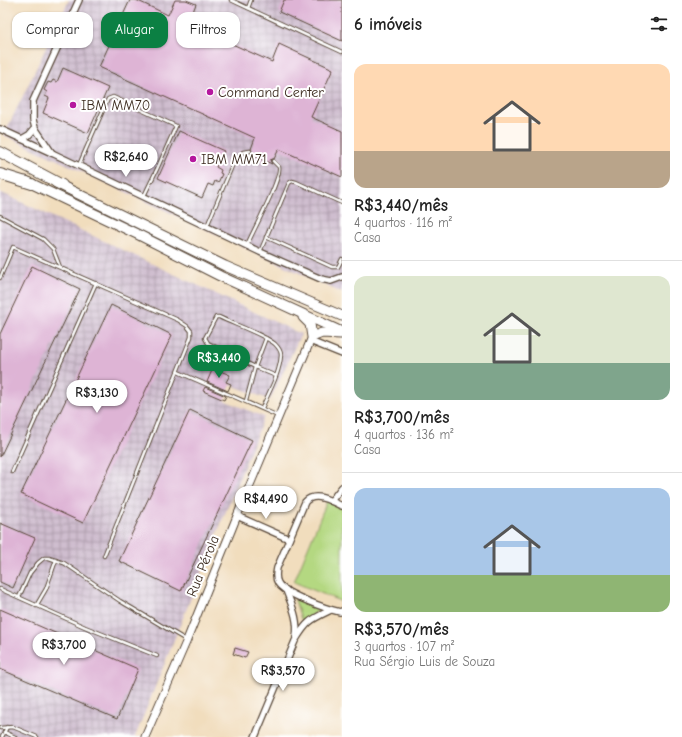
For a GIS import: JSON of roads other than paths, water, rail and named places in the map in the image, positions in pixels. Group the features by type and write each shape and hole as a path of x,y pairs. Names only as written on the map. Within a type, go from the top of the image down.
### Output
{"highway":[{"path":"0,152 62,185 225,266 307,303 342,316"},
{"path":"0,158 62,185"},
{"path":"0,170 342,333"},
{"path":"0,174 32,184"},
{"path":"307,303 342,312"},
{"path":"295,311 310,324 311,339 322,333 342,333"}],"street":[{"path":"52,153 36,128 33,120 33,101 79,0"},
{"path":"22,139 30,135 36,128"},
{"path":"0,129 144,196 206,227 321,279 331,281 342,277"},
{"path":"311,339 342,354"},
{"name":"Rua Pérola","path":"145,737 187,640 311,339"},
{"path":"331,501 342,487"},
{"path":"342,506 318,496 308,498 289,539 275,576 278,584 286,590 331,610 342,611"},
{"path":"237,516 289,539"},
{"path":"286,590 297,619 298,625 295,641"},
{"path":"255,737 295,641 306,624 331,610"},
{"path":"297,619 301,623 306,624"}],"lane":[{"path":"231,0 342,52"},
{"path":"248,8 251,0"},
{"path":"78,165 110,97 113,97 176,126 144,196"},
{"path":"206,227 233,164 243,152 250,152"},
{"path":"247,245 276,183 280,170 273,161"},
{"path":"260,252 289,183 292,181 342,203"},
{"path":"0,216 43,239 53,249 60,267"},
{"path":"266,237 332,267 338,267 342,258"},
{"path":"0,278 13,247 178,320 188,326 191,331 192,338 104,556"},
{"path":"12,472 96,283"},
{"path":"262,408 276,376 281,355 275,344 266,338 219,317 214,319 205,338 208,342 255,367 276,376"},
{"path":"246,401 255,367 266,338"},
{"path":"178,372 279,416"},
{"path":"19,597 30,573 44,558 49,558 64,563 120,601 187,640"},
{"path":"36,606 46,588 56,560"},
{"path":"0,589 36,606 157,656"},
{"path":"2,737 7,727"},
{"path":"0,728 13,727 37,737"},
{"path":"4,732 15,737"}],"place":[{"name":"Command Center","path":"210,92"},
{"name":"IBM MM70","path":"73,105"},
{"name":"IBM MM71","path":"193,159"}]}
